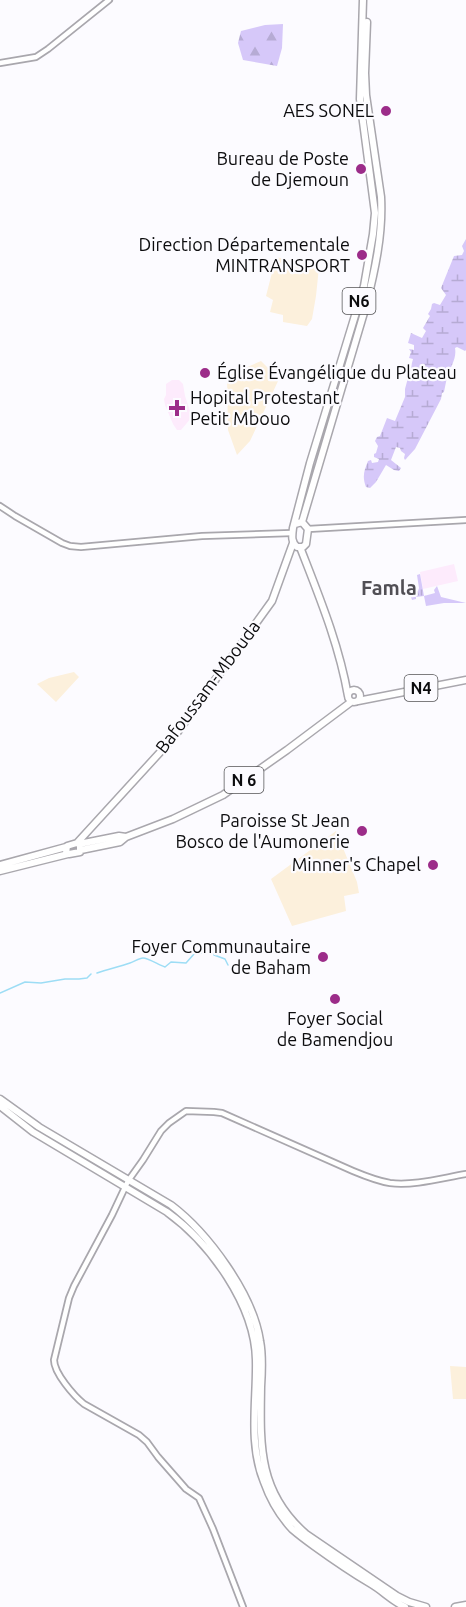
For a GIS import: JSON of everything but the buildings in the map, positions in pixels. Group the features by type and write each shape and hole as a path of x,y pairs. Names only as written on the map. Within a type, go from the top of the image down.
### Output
{"main road":[{"name":"N6","path":"299,523 303,489 364,286 382,213 371,151 362,72 365,0"},
{"name":"N6","path":"299,523 311,491 360,327 371,286 374,251"},
{"path":"352,325 360,327"},
{"path":"339,367 347,369"},
{"path":"321,425 330,427"},
{"path":"303,489 311,491"},
{"path":"300,547 306,544 308,529 299,523 292,533 293,543 300,547 324,608 344,674 355,697"},
{"name":"Bafoussam-Mbouda","path":"79,846 174,737 272,601 293,543"},
{"path":"287,560 303,555"},
{"name":"N4","path":"355,697 376,697 466,680"},
{"name":"N 6","path":"79,846 120,842 126,837 173,819 223,795 309,734 355,697"},
{"path":"0,871 67,851 68,845 79,846"},
{"path":"0,865 28,861"},
{"path":"0,1099 127,1184 194,1234 225,1275 253,1329 256,1359 254,1433 257,1459 263,1481 278,1511 305,1539 405,1607"},
{"path":"0,1106 33,1132 127,1184 171,1205 196,1228 225,1264 250,1307 257,1325 261,1343 260,1418 263,1460 268,1478 281,1505 306,1534 397,1596 426,1607"},
{"path":"455,1607 466,1605"}],"street":[{"path":"0,63 36,57 109,0"},
{"path":"0,506 62,543 81,547 202,536 292,533"},
{"path":"308,529 466,520"},
{"path":"243,1607 199,1498 186,1489 139,1435 77,1398 54,1364 71,1292 127,1184 161,1131 186,1111 222,1113 381,1182 399,1184 466,1174"}],"shaded area":[{"path":"276,257 319,267 312,319 307,326 283,322 283,315 270,312 273,300 266,296"},
{"path":"261,361 279,379 250,441 237,455 228,430 227,376"},
{"name":"Hopital Protestant Petit Mbouo","path":"172,380 179,380 183,384 192,417 181,430 177,430 173,424 165,405 166,384"},
{"path":"454,564 458,581 423,589 420,572"},
{"path":"74,672 79,677 56,702 37,684 49,678"},
{"path":"336,831 357,882 359,893 344,896 346,911 292,926 271,879"},
{"path":"450,1366 466,1367 466,1399 453,1399"}],"green space":[{"path":"283,24 282,48 277,66 243,60 238,43 241,31 265,25"},
{"path":"466,239 466,350 455,348 444,392 415,449 405,460 405,454 396,447 391,460 401,468 399,471 386,465 376,482 370,488 366,487 364,474 368,461 378,462 379,459 374,457 378,446 375,441 380,436 387,418 395,421 405,397 413,359 409,358 411,352 409,349 414,350 414,345 408,343 411,333 422,338 426,331 423,328 430,316 428,314 432,304 440,305 446,295 441,288 454,256 462,255 464,251 462,246"},
{"path":"420,574 424,596 412,600 408,593 418,591 417,575"},
{"path":"437,586 441,597 466,603 426,606 424,596 435,593"}],"waterway":[{"path":"97,973 143,958 165,967 171,962 186,963 194,954 208,949 212,950 214,955 225,959 228,965"},
{"path":"0,993 25,982 41,983 79,979 87,978 91,974"}],"place":[{"name":"AES SONEL","path":"386,111"},
{"name":"Bureau de Poste de Djemoun","path":"361,169"},
{"name":"Direction Départementale MINTRANSPORT","path":"362,255"},
{"name":"Église Évangélique du Plateau","path":"205,373"},
{"name":"Hopital Protestant Petit Mbouo","path":"177,408"},
{"name":"Paroisse St Jean Bosco de l'Aumonerie","path":"362,831"},
{"name":"Minner's Chapel","path":"433,865"},
{"name":"Foyer Communautaire de Baham","path":"323,957"},
{"name":"Foyer Social de Bamendjou","path":"335,999"}],"district":[{"name":"Famla","path":"389,588"}]}
